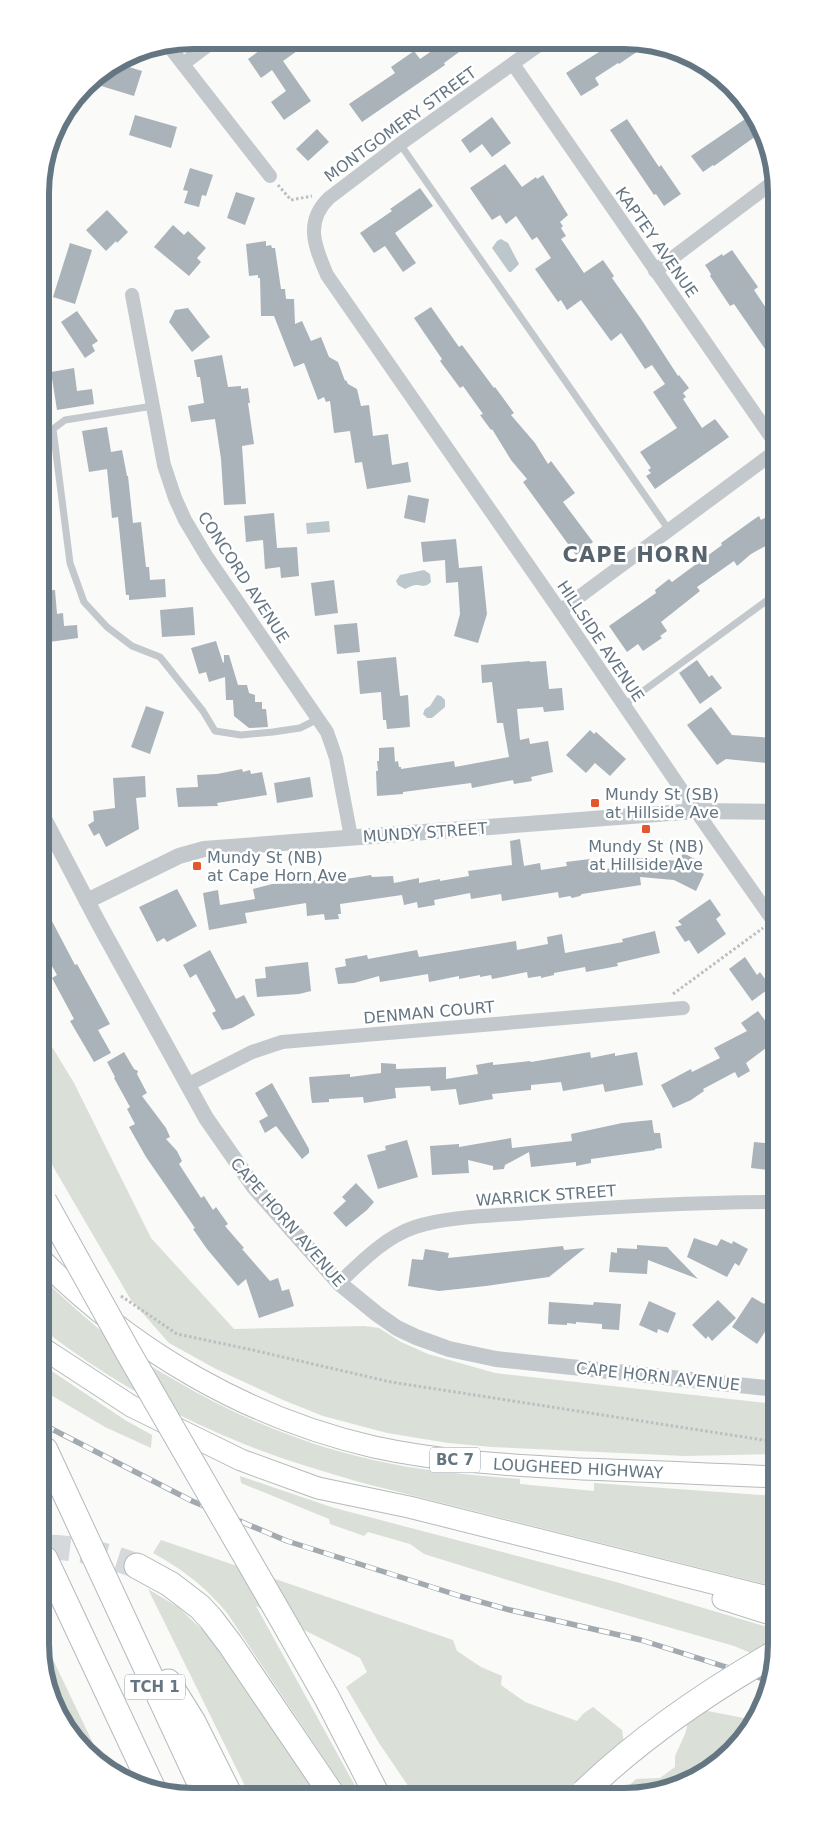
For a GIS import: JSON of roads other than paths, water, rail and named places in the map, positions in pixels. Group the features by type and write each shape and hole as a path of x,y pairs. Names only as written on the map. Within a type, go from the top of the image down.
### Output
{"highway":[{"path":"49,1209 133,1360 327,1698 373,1788"},
{"name":"TCH 1","path":"49,1460 202,1788"},
{"path":"136,1566 170,1584 194,1602 211,1619 328,1788"},
{"name":"TCH 1","path":"49,1567 150,1782"},
{"path":"106,1580 193,1722 225,1788"},
{"path":"589,1788 674,1717 722,1684 767,1658"},
{"path":"327,1698 390,1788"},
{"path":"120,1718 125,1771"}],"main road":[{"name":"LOUGHEED HIGHWAY","path":"49,1267 79,1295 116,1325 178,1368 231,1396 287,1421 316,1431 374,1447 466,1462 768,1477"},
{"path":"49,1352 131,1406 241,1460 318,1488 410,1507 768,1597"},
{"path":"581,1550 690,1589 768,1613"}],"street":[{"path":"183,64 203,49"},
{"name":"MONTGOMERY STREET","path":"313,225 319,207 511,58 529,49"},
{"path":"172,50 270,176"},
{"name":"KAPTEY AVENUE","path":"511,58 655,271 768,433"},
{"path":"655,271 768,187"},
{"name":"HILLSIDE AVENUE","path":"313,225 317,253 327,275 768,913"},
{"name":"CONCORD AVENUE","path":"132,295 168,481 185,520 207,557 327,732 336,758 351,837"},
{"path":"560,611 768,457"},
{"name":"MUNDY STREET","path":"87,901 173,858 193,851 696,811 768,812"},
{"name":"CAPE HORN AVENUE","path":"49,828 187,1085 206,1118 238,1166 275,1212 339,1283 377,1314 397,1328 432,1343 470,1355 768,1388"},
{"name":"DENMAN COURT","path":"187,1085 252,1052 282,1042 683,1008"},
{"name":"WARRICK STREET","path":"339,1283 388,1240 413,1227 439,1221 598,1208 702,1202 768,1202"}],"lane":[{"path":"400,144 669,530"},
{"path":"154,406 65,420 53,429 70,563 84,602 108,627 132,646 160,657 203,711 215,731 241,735 273,732 300,728 318,719"},
{"path":"624,704 768,600"}],"tunnel":[{"path":"49,1547 92,1552 137,1566"}],"railway":[{"path":"49,1428 192,1501 287,1541 460,1596 510,1610 641,1640 764,1679"}],"place":[{"name":"Mundy St (SB) at Hillside Ave","path":"595,803"},
{"name":"Mundy St (NB) at Hillside Ave","path":"646,829"},
{"name":"Mundy St (NB) at Cape Horn Ave","path":"197,866"}],"district":[{"name":"CAPE HORN","path":"636,555"}]}
